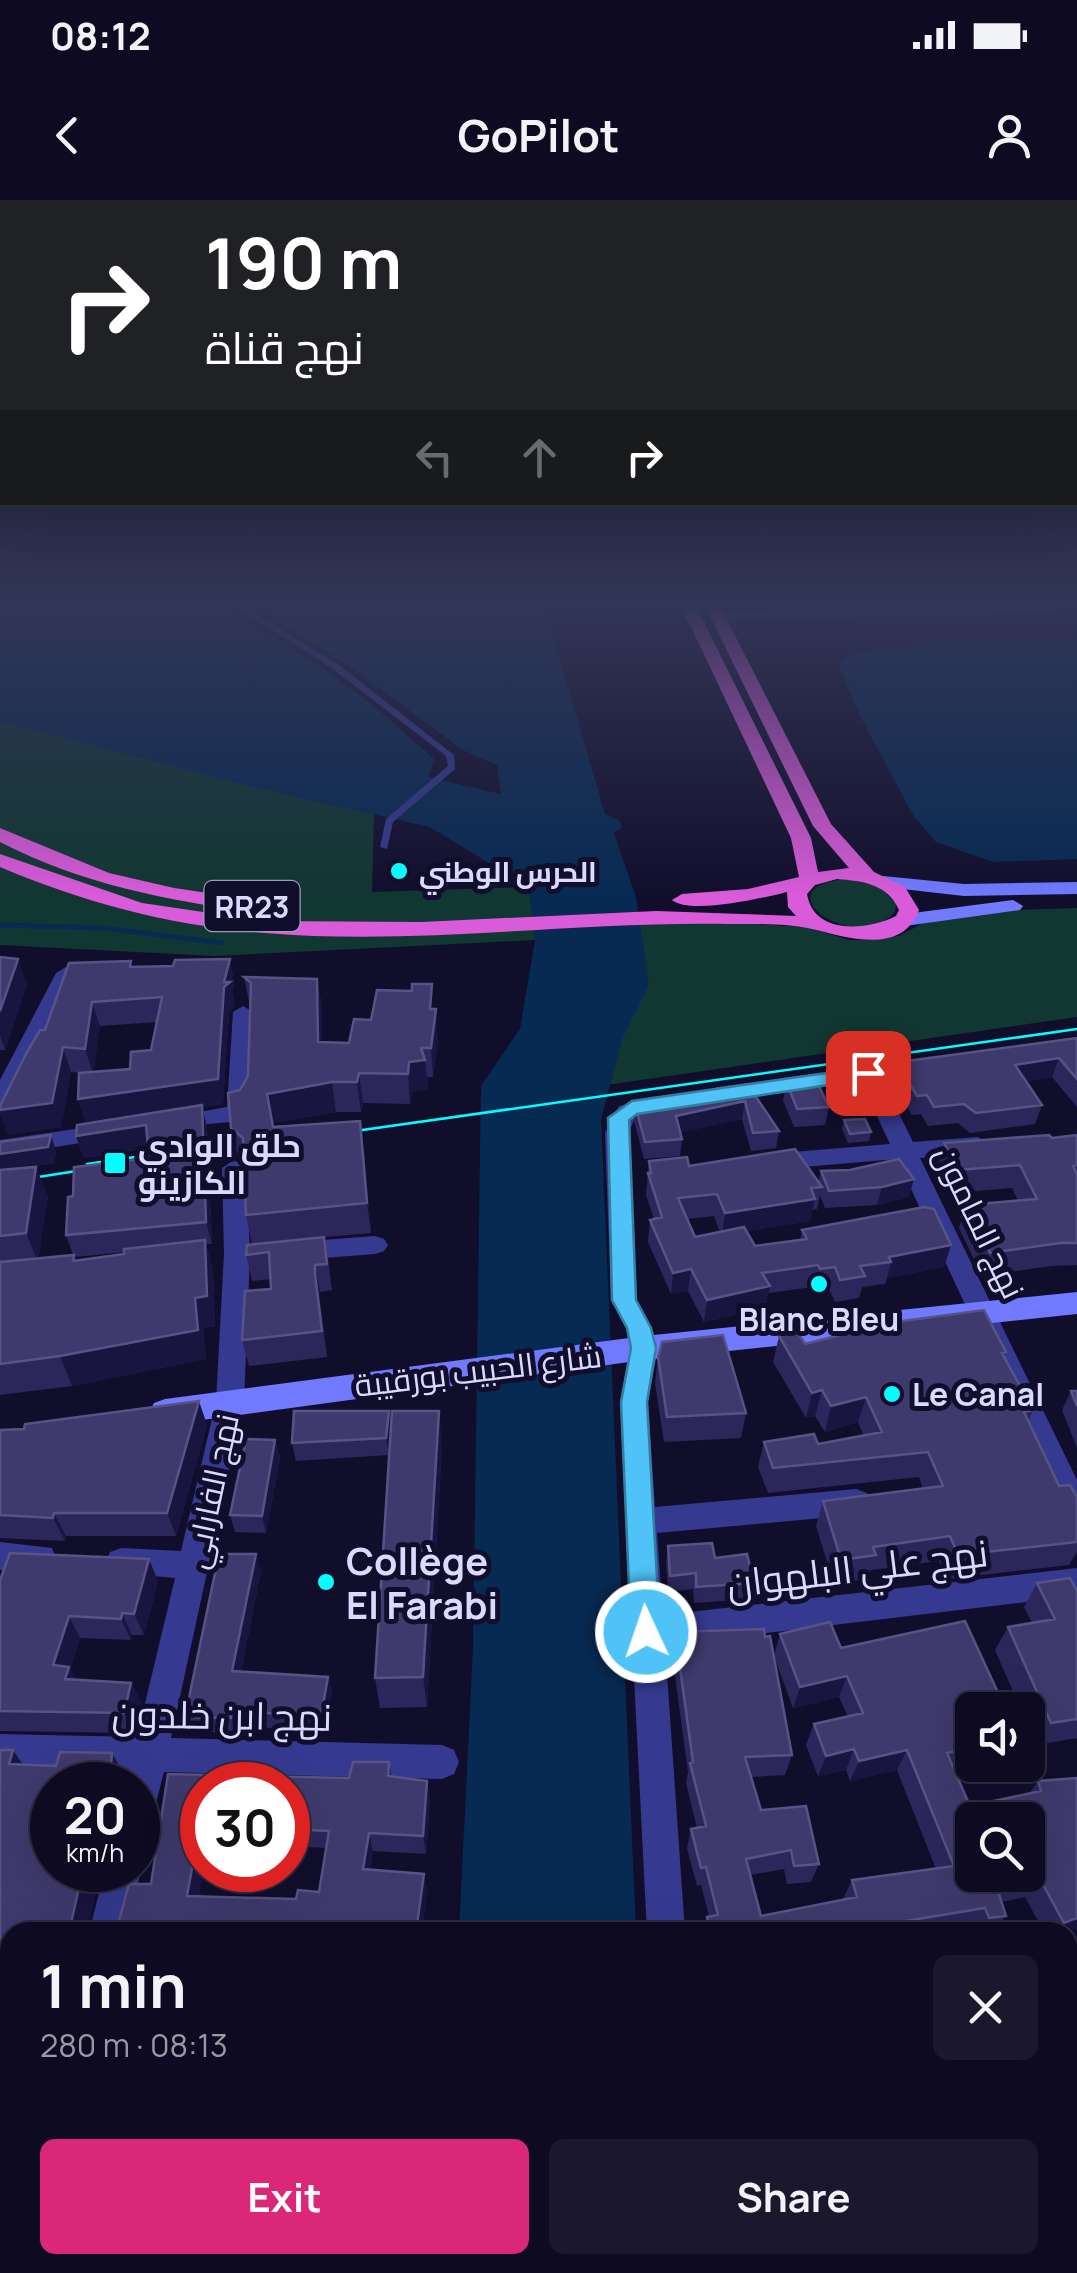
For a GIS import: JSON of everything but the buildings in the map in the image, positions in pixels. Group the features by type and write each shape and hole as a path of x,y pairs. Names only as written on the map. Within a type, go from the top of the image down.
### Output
{"highway":[{"path":"736,705 801,838 806,881 795,891 794,902 811,922"},
{"path":"762,705 823,826 875,879 906,900 909,910 905,920"},
{"name":"RR23","path":"0,834 66,865 115,882 250,906 295,911 516,916"},
{"name":"RR23","path":"0,860 98,896 186,918 285,928 660,910 811,922 845,934 864,935 881,933 905,920"},
{"name":"RR23","path":"660,910 748,895 836,873 875,879"}],"main road":[{"name":"RR23","path":"875,879 964,890 1077,888"},
{"name":"RR23","path":"905,920 988,908 1077,902"},
{"name":"شارع الحبيب بورقيبة","path":"132,1417 640,1349 1077,1302"}],"street":[{"path":"0,1101 6,1078 66,973"},
{"path":"0,1148 235,1113 239,1106 243,1012"},
{"path":"665,1922 634,1402 639,1328 624,1300 628,1173 617,1133 620,1115 632,1108 940,1064"},
{"name":"نهج المامون","path":"868,1073 984,1312 1068,1471 1077,1511"},
{"path":"753,1163 995,1144"},
{"name":"نهج الفارابي","path":"148,1762 196,1566 230,1402 245,1256 234,1168"},
{"path":"245,1256 375,1245"},
{"path":"640,1520 887,1499"},
{"path":"0,1556 196,1566"},
{"name":"نهج علي البلهوان","path":"646,1632 1077,1582"},
{"name":"نهج ابن خلدون","path":"0,1751 442,1762"},
{"path":"110,1922 118,1892"}],"lane":[{"path":"384,847 391,820 452,766 450,755 386,705"}],"green space":[{"path":"0,721 374,814 372,892 529,887 535,940 214,956 0,945"},
{"path":"846,879 878,886 896,903 895,912 877,924 857,927 822,915 812,905 811,894 821,885"},
{"path":"1077,908 1077,1017 599,1086 648,985 639,923 702,921 807,927 849,940 873,940 899,936 925,922 980,911"}],"water":[{"path":"0,705 372,705 434,759 428,777 501,794 497,765 463,750 401,705 573,705 605,814 620,821 622,828 614,833 636,897 649,985 622,1039 601,1120 636,1922 459,1922 473,1649 481,1086 520,1029 535,940 530,897 489,863 430,827 256,788 0,721"},
{"path":"855,705 1077,705 1077,859 993,862 936,842 913,815"}],"waterway":[{"path":"0,925 103,928 222,943"}],"tram line":[{"path":"334,1134 1077,1029"},
{"path":"181,1156 265,1144"},
{"path":"87,1164 176,1151"},
{"path":"0,1183 102,1167"}],"place":[{"name":"الحرس الوطني","path":"399,871"},
{"name":"حلق الوادي الكازينو","path":"115,1163"},
{"name":"Blanc Bleu","path":"819,1284"},
{"name":"Le Canal","path":"892,1394"},
{"name":"Collège El Farabi","path":"326,1582"}],"route":[{"path":"646,1632 634,1402 644,1348 639,1328 624,1300 619,1118 632,1108 868,1073"}]}
